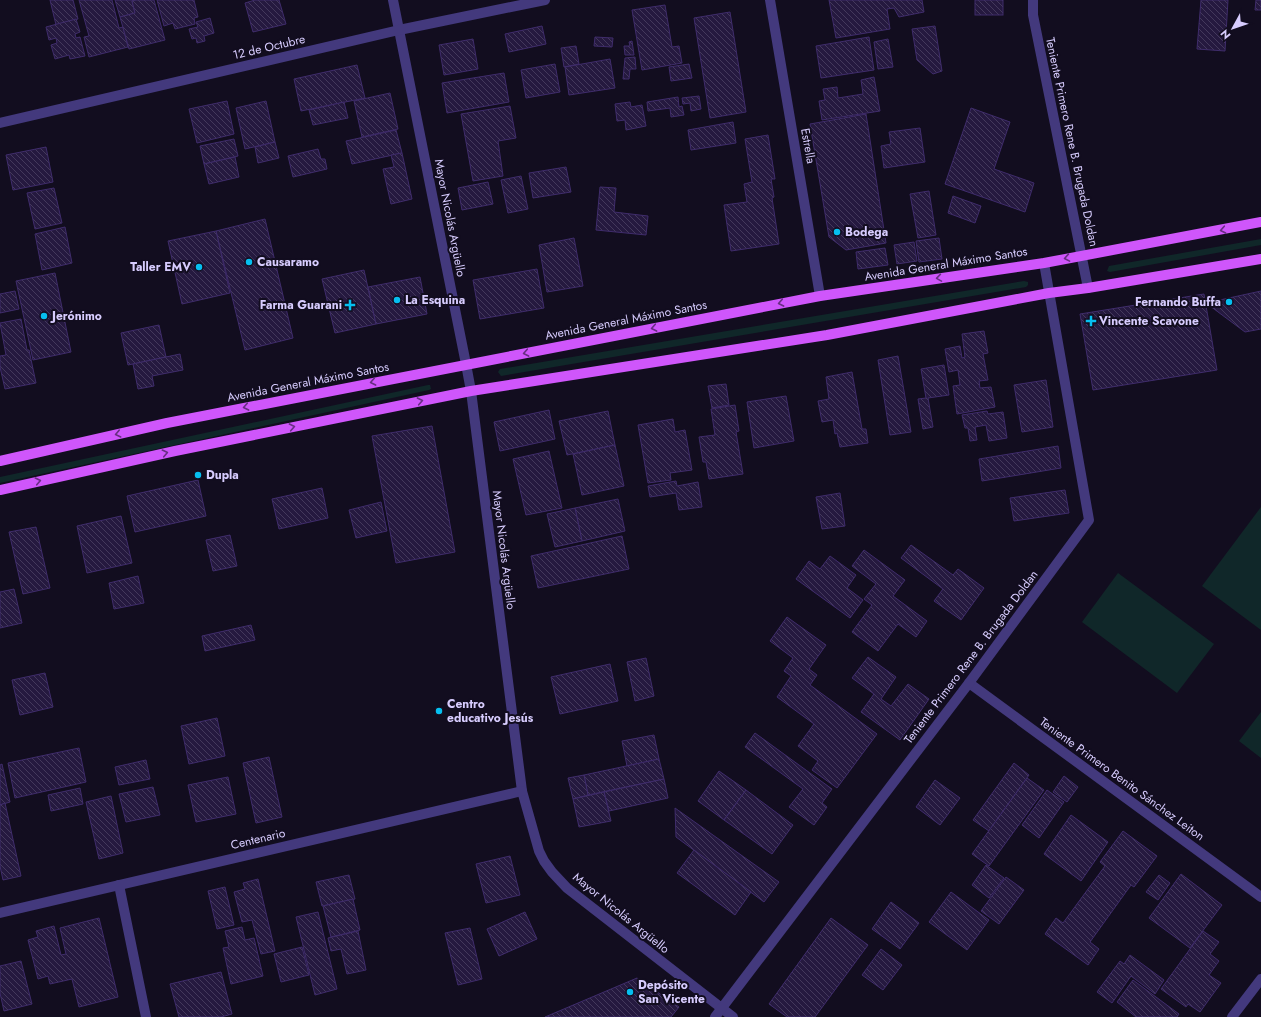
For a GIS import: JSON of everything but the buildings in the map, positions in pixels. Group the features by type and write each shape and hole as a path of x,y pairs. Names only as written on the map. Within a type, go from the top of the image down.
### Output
{"main road":[{"name":"Avenida General Máximo Santos","path":"0,460 167,422 820,296 1083,256 1261,222"},
{"path":"0,490 175,451 471,391 827,335 1049,292 1088,288 1261,259"}],"street":[{"name":"Mayor Nicolás Argüello","path":"392,0 471,391 522,791 540,851 544,861 552,872 567,888 733,1017"},
{"name":"12 de Octubre","path":"0,123 399,30 545,0"},
{"name":"Estrella","path":"770,0 820,296"},
{"name":"Teniente Primero Rene B. Brugada Doldan","path":"1033,0 1033,15 1083,256 1088,288"},
{"name":"Teniente Primero Rene B. Brugada Doldan","path":"715,1017 969,683 1089,520 1044,262"},
{"name":"Teniente Primero Benito Sánchez Leiton","path":"969,683 1261,897"},
{"name":"Centenario","path":"0,913 522,791"},
{"path":"119,885 146,1017"},
{"path":"1232,1017 1261,979"}],"green space":[{"path":"1261,239 1261,245 1110,272 1107,271 1109,266"},
{"path":"1024,281 1028,282 1026,287 501,376 498,372 500,369"},
{"path":"430,385 431,389 429,390 0,483 0,477"},
{"path":"1261,507 1261,630 1202,586"},
{"path":"1118,573 1214,644 1177,693 1082,622"},
{"path":"1261,712 1261,758 1239,741"}],"place":[{"name":"Bodega","path":"837,232"},
{"name":"Causaramo","path":"249,262"},
{"name":"Taller EMV","path":"199,267"},
{"name":"La Esquina","path":"397,300"},
{"name":"Fernando Buffa","path":"1229,302"},
{"name":"Farma Guarani","path":"350,305"},
{"name":"Jerónimo","path":"44,316"},
{"name":"Vincente Scavone","path":"1091,321"},
{"name":"Dupla","path":"198,475"},
{"name":"Centro educativo Jesús","path":"439,711"},
{"name":"Depósito San Vicente","path":"630,992"}]}
